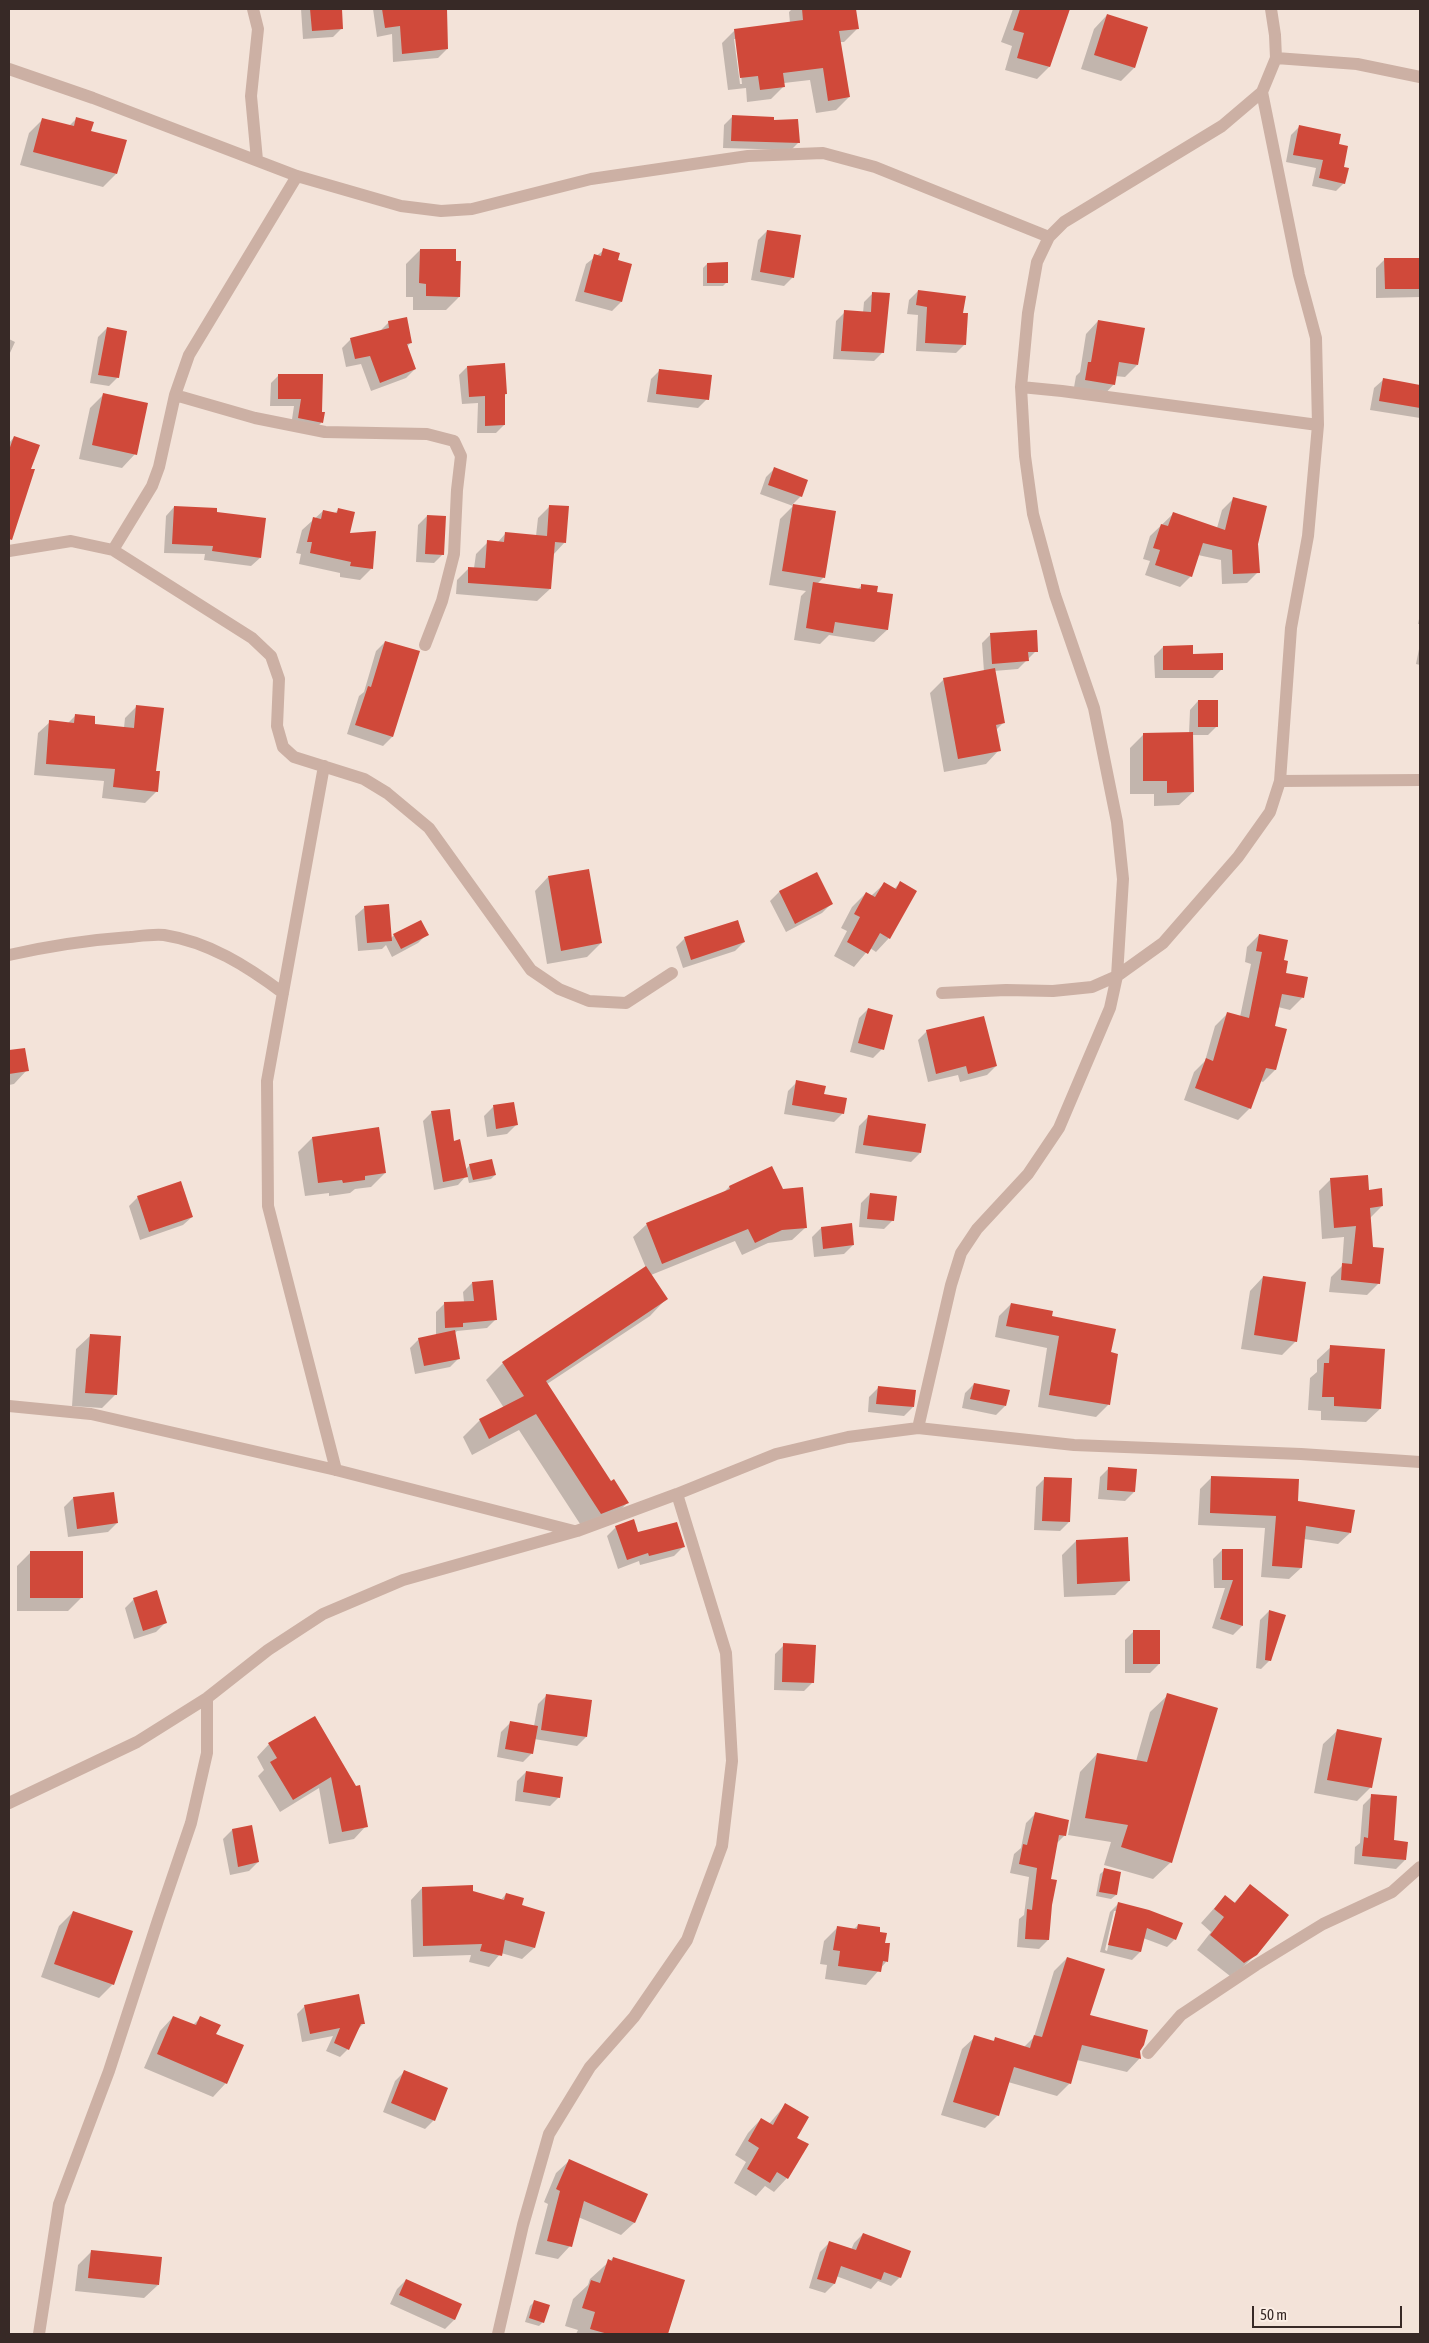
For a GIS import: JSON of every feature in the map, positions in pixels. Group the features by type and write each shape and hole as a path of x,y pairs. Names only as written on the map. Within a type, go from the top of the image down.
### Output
{"street":[{"path":"254,9 258,29 251,96 257,160"},
{"path":"918,1428 961,1253 977,1229 1028,1174 1059,1128 1110,1008 1118,976 1123,879 1117,822 1094,708 1056,595 1033,514 1025,456 1021,387 1028,313 1037,262 1048,237 1064,222 1222,126 1262,92 1276,58 1271,9"},
{"path":"1276,58 1357,64 1420,77"},
{"path":"9,69 93,98 297,176 401,206 441,211 472,209 591,179 748,156 824,153 875,167 1048,237"},
{"path":"942,993 1006,990 1053,991 1092,987 1118,976 1163,943 1238,857 1270,812 1280,781 1291,628 1308,536 1318,425 1316,338 1299,274 1262,92"},
{"path":"112,550 152,486 159,467 175,395 189,355 297,176"},
{"path":"1021,387 1318,425"},
{"path":"175,395 255,418 325,432 427,434 454,441 461,456 457,490 454,554 442,601 425,645"},
{"path":"9,551 71,542 112,550 252,638 271,656 279,679 276,726 283,747 294,757 364,780 387,793 429,828 532,970 559,988 590,1000 626,1003 672,973"},
{"path":"324,766 267,1081 268,1206 336,1470"},
{"path":"1280,781 1420,780"},
{"path":"9,955 53,945 101,939 163,935 208,947 246,966 283,993"},
{"path":"9,1406 91,1414 336,1470 577,1531"},
{"path":"9,1804 137,1742 207,1698 268,1650 323,1614 403,1580 577,1531 677,1494 776,1454 848,1437 918,1428 1074,1445 1301,1454 1420,1462"},
{"path":"498,2334 523,2225 549,2134 590,2068 634,2017 687,1940 722,1846 732,1761 726,1653 677,1494"},
{"path":"38,2334 59,2204 109,2071 191,1823 208,1754 207,1698"},
{"path":"1148,2054 1181,2015 1256,1965 1323,1924 1392,1892 1420,1867"}],"building":[{"path":"310,9 342,9 343,29 312,31"},
{"path":"382,9 447,9 448,49 402,54 400,26 385,28"},
{"path":"802,9 856,9 859,29 839,31 850,97 828,101 823,68 783,73 785,87 760,90 758,76 740,78 734,29 803,20"},
{"path":"1020,9 1070,9 1050,67 1017,58 1024,33 1013,30"},
{"path":"1107,14 1148,27 1135,68 1094,55"},
{"path":"732,115 774,117 774,120 798,119 800,143 731,141"},
{"path":"76,117 94,122 91,131 127,140 117,174 33,152 42,118 74,126"},
{"path":"1299,125 1341,134 1339,144 1348,146 1344,167 1349,168 1345,184 1319,178 1323,160 1293,155"},
{"path":"767,230 801,235 794,278 760,272"},
{"path":"603,248 620,253 618,260 632,264 622,302 584,292 594,254 601,256"},
{"path":"420,249 456,249 456,261 461,261 460,297 426,296 426,284 419,283"},
{"path":"1384,258 1420,258 1420,289 1385,289"},
{"path":"728,262 728,283 707,283 707,263"},
{"path":"918,290 966,296 963,313 968,313 966,345 925,343 927,307 916,305"},
{"path":"872,292 890,293 884,353 841,351 844,310 871,312"},
{"path":"407,317 412,343 407,344 416,369 380,383 370,356 355,359 350,338 389,328 388,321"},
{"path":"1098,320 1145,328 1138,365 1119,362 1115,385 1085,380 1088,362 1091,362"},
{"path":"107,327 127,331 119,378 98,375"},
{"path":"505,363 507,394 505,394 505,425 485,426 485,396 469,397 467,366"},
{"path":"659,369 712,375 709,400 656,394"},
{"path":"278,374 323,374 322,412 325,412 323,423 298,418 301,399 278,399"},
{"path":"1383,378 1420,385 1420,408 1379,401"},
{"path":"103,393 148,403 137,455 92,445"},
{"path":"14,436 40,445 31,469 35,469 12,540 9,539 9,450"},
{"path":"774,467 808,480 802,497 768,485"},
{"path":"1233,497 1267,506 1258,544 1260,573 1233,574 1232,550 1203,543 1192,577 1155,565 1160,550 1153,548 1161,524 1168,526 1173,512 1225,530"},
{"path":"793,504 836,511 825,578 782,571"},
{"path":"549,505 569,506 566,543 555,542 551,589 468,583 468,567 485,568 487,540 504,542 505,532 547,536"},
{"path":"174,506 217,508 217,512 266,518 261,558 212,551 213,546 172,544"},
{"path":"338,508 355,512 350,533 376,531 373,569 350,566 351,562 310,553 312,542 307,542 313,517 321,519 323,510 337,513"},
{"path":"427,515 446,516 444,555 425,554"},
{"path":"813,582 861,589 861,584 878,586 877,592 893,594 888,630 835,622 833,633 806,628"},
{"path":"1037,630 1038,652 1028,652 1029,661 992,664 990,633"},
{"path":"385,641 420,651 393,737 355,725 368,686 371,687"},
{"path":"1193,645 1193,654 1223,653 1223,670 1163,670 1163,646"},
{"path":"995,668 1005,723 996,725 1001,751 958,759 943,678"},
{"path":"1198,700 1218,700 1218,727 1198,727"},
{"path":"136,705 164,708 156,771 160,771 158,792 113,787 115,769 46,764 49,720 74,723 75,714 95,716 95,724 134,728"},
{"path":"1193,732 1194,792 1167,793 1167,781 1143,781 1143,733"},
{"path":"589,869 602,943 561,951 548,876"},
{"path":"817,872 833,904 795,924 779,891"},
{"path":"900,881 917,891 890,939 880,933 868,954 847,942 860,917 854,914 866,892 875,897 884,882 896,889"},
{"path":"389,904 392,941 367,943 364,906"},
{"path":"421,920 429,935 401,949 393,934"},
{"path":"738,920 745,942 691,960 684,937"},
{"path":"1259,934 1288,940 1284,960 1288,961 1286,973 1308,977 1304,998 1282,994 1275,1026 1287,1029 1276,1070 1266,1068 1251,1109 1195,1088 1206,1058 1213,1061 1227,1012 1249,1018 1262,952 1256,951"},
{"path":"868,1008 893,1015 884,1050 858,1043"},
{"path":"984,1016 997,1066 968,1074 966,1066 936,1074 926,1030"},
{"path":"25,1048 29,1071 9,1074 9,1050"},
{"path":"796,1080 826,1086 824,1094 847,1098 844,1114 792,1105"},
{"path":"514,1102 518,1125 496,1129 493,1105"},
{"path":"450,1109 454,1141 460,1139 468,1177 443,1182 431,1111"},
{"path":"868,1115 926,1124 921,1153 863,1145"},
{"path":"379,1127 386,1173 365,1176 365,1180 343,1183 342,1180 318,1183 312,1137"},
{"path":"492,1159 496,1175 473,1180 469,1164"},
{"path":"772,1166 783,1189 803,1187 807,1228 782,1230 755,1243 748,1229 662,1264 646,1223 730,1189 729,1186"},
{"path":"1368,1175 1369,1190 1382,1188 1383,1206 1370,1208 1373,1247 1384,1248 1380,1284 1341,1280 1342,1263 1352,1264 1356,1226 1334,1228 1330,1178"},
{"path":"181,1181 193,1217 149,1232 137,1196"},
{"path":"870,1193 897,1196 894,1221 867,1219"},
{"path":"852,1223 854,1245 823,1249 821,1227"},
{"path":"646,1266 668,1299 546,1381 611,1481 614,1479 629,1503 601,1514 536,1414 489,1439 479,1419 524,1396 502,1362"},
{"path":"1263,1276 1306,1282 1297,1342 1254,1335"},
{"path":"493,1280 497,1320 463,1323 463,1327 445,1328 444,1302 474,1301 472,1282"},
{"path":"1011,1303 1053,1311 1052,1316 1116,1329 1111,1352 1118,1354 1110,1405 1049,1395 1059,1336 1006,1326"},
{"path":"455,1330 460,1359 424,1366 418,1338"},
{"path":"90,1334 121,1336 117,1395 85,1393"},
{"path":"1330,1345 1385,1349 1381,1409 1334,1406 1334,1397 1322,1397 1324,1363 1329,1363"},
{"path":"974,1383 1010,1390 1006,1406 970,1399"},
{"path":"878,1386 916,1390 914,1407 876,1404"},
{"path":"1108,1467 1137,1469 1135,1492 1107,1490"},
{"path":"1211,1476 1299,1479 1298,1501 1355,1510 1351,1533 1306,1526 1302,1568 1272,1566 1276,1516 1210,1513"},
{"path":"1044,1477 1072,1478 1070,1522 1042,1521"},
{"path":"114,1492 118,1523 77,1529 73,1497"},
{"path":"634,1519 638,1532 677,1522 685,1547 649,1556 648,1553 627,1560 615,1526"},
{"path":"1128,1537 1130,1581 1077,1584 1076,1540"},
{"path":"1222,1549 1243,1549 1243,1626 1220,1619 1233,1580 1222,1580"},
{"path":"30,1551 83,1551 83,1598 30,1598"},
{"path":"157,1590 167,1623 143,1631 133,1598"},
{"path":"1269,1610 1286,1615 1271,1661 1265,1660"},
{"path":"1133,1630 1160,1630 1160,1664 1133,1664"},
{"path":"783,1643 816,1645 814,1683 782,1682"},
{"path":"1167,1693 1218,1708 1172,1863 1121,1847 1128,1825 1085,1818 1097,1753 1147,1762"},
{"path":"546,1694 592,1700 587,1737 541,1730"},
{"path":"315,1716 356,1786 360,1785 368,1827 342,1832 331,1777 293,1800 270,1762 277,1758 268,1743"},
{"path":"510,1721 538,1726 533,1754 505,1749"},
{"path":"1337,1729 1382,1738 1372,1788 1327,1780"},
{"path":"526,1771 563,1777 560,1798 523,1792"},
{"path":"1371,1794 1397,1796 1394,1840 1408,1842 1406,1860 1362,1856 1364,1837 1368,1838"},
{"path":"1035,1812 1069,1820 1066,1836 1059,1835 1051,1879 1057,1880 1052,1905 1049,1940 1025,1939 1027,1909 1032,1910 1037,1868 1019,1864 1023,1844 1027,1845"},
{"path":"252,1825 259,1862 238,1867 232,1829"},
{"path":"1104,1868 1121,1872 1117,1895 1099,1892"},
{"path":"1250,1884 1289,1915 1257,1955 1244,1963 1210,1935 1224,1917 1214,1909 1225,1895 1235,1903"},
{"path":"473,1885 473,1891 504,1900 506,1893 524,1898 522,1905 545,1912 535,1948 505,1940 502,1956 480,1951 482,1944 423,1946 422,1887"},
{"path":"1118,1902 1149,1910 1183,1923 1176,1940 1147,1928 1141,1952 1108,1945"},
{"path":"73,1911 133,1931 114,1985 54,1964"},
{"path":"858,1924 880,1927 880,1932 887,1933 885,1943 890,1943 888,1962 883,1961 881,1972 838,1966 840,1951 833,1950 837,1926 857,1929"},
{"path":"1067,1957 1105,1969 1090,2015 1148,2030 1144,2045 1140,2051 1141,2059 1082,2045 1071,2084 1014,2067 999,2116 953,2102 974,2035 994,2041 995,2037 1030,2048 1034,2035 1042,2037"},
{"path":"359,1994 365,2024 361,2024 349,2050 334,2043 340,2028 310,2034 304,2005"},
{"path":"173,2016 196,2025 200,2016 221,2025 216,2034 244,2045 227,2084 157,2054"},
{"path":"404,2070 448,2088 435,2121 391,2103"},
{"path":"785,2103 809,2117 797,2138 809,2144 788,2179 777,2172 770,2183 747,2169 759,2148 748,2141 761,2118 773,2125"},
{"path":"569,2159 648,2194 635,2223 584,2201 572,2247 547,2241 560,2191 556,2189"},
{"path":"863,2233 911,2251 901,2278 884,2272 881,2280 841,2266 835,2284 817,2279 829,2241 856,2250"},
{"path":"91,2250 162,2257 159,2285 88,2278"},
{"path":"613,2257 685,2280 668,2334 608,2334 590,2329 595,2312 582,2308 591,2280 600,2283 608,2259 612,2261"},
{"path":"406,2279 462,2304 455,2320 399,2295"},
{"path":"534,2300 550,2305 544,2323 529,2318"}]}
